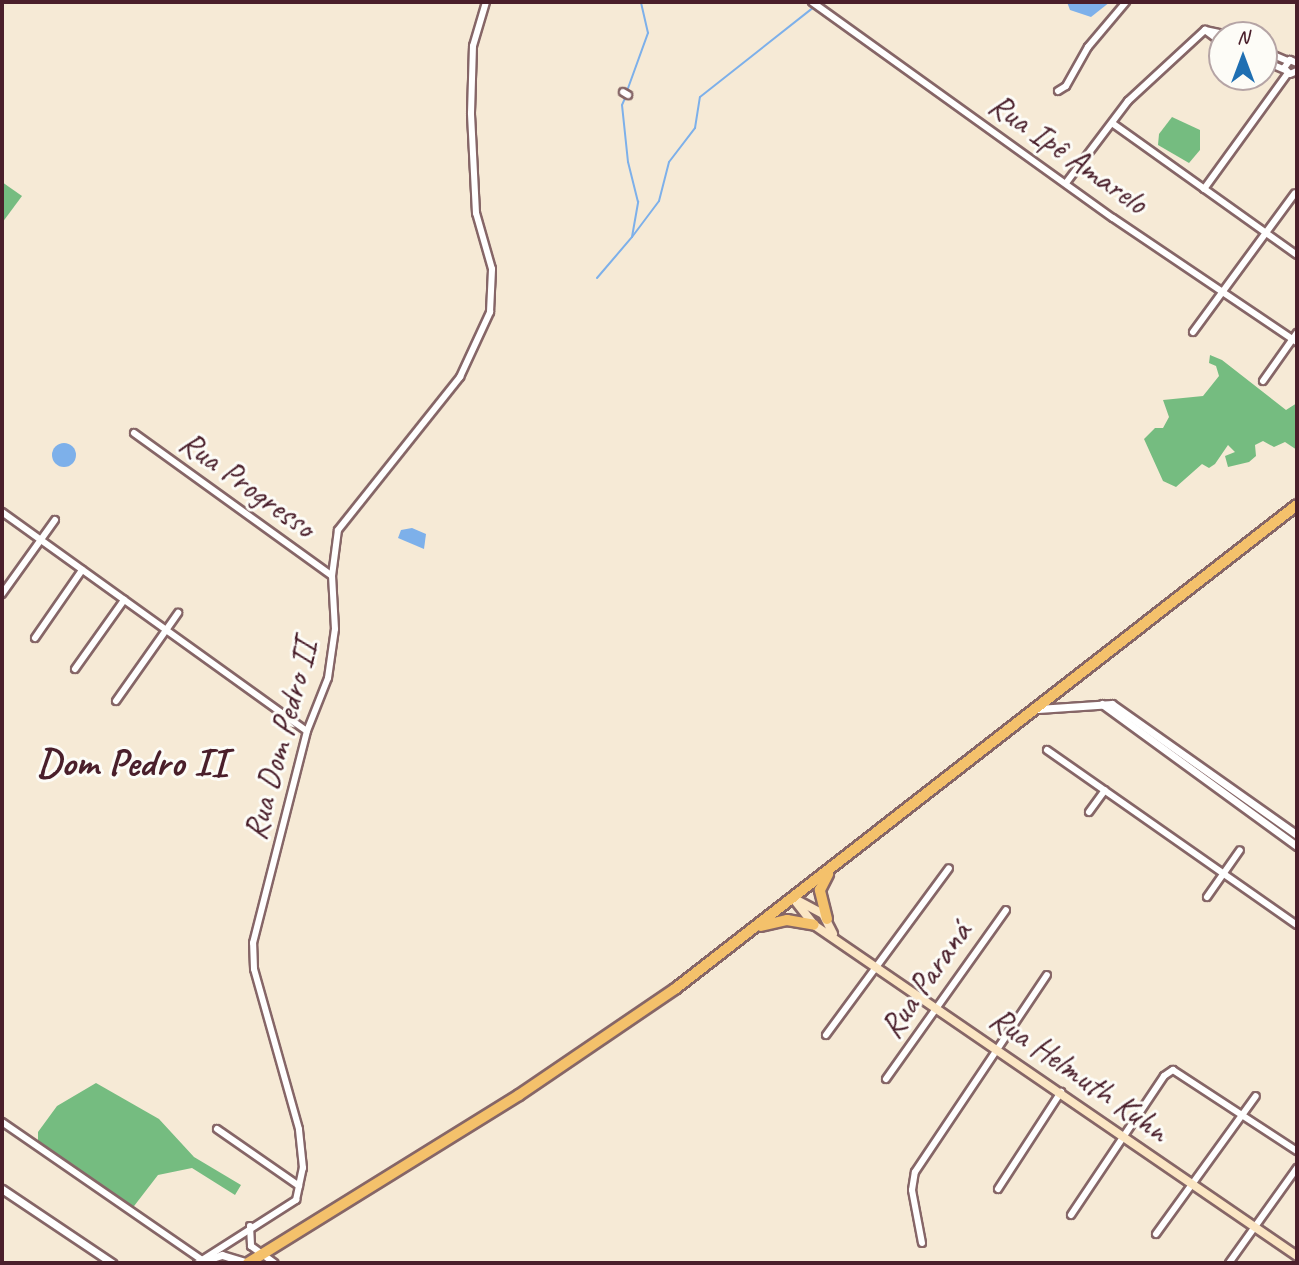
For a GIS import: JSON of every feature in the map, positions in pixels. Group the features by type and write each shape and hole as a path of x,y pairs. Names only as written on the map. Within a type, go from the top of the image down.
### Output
{"main road":[{"path":"248,1263 519,1095 675,989 1297,505"},
{"path":"833,867 820,890 833,934"},
{"path":"793,898 827,919"},
{"name":"Rua Helmuth Kuhn","path":"793,898 814,925 833,934 873,965 1297,1256"},
{"path":"748,932 788,920 814,925"}],"street":[{"name":"Rua Dom Pedro II","path":"299,1186 299,1129 254,969 253,943 307,731 332,657 332,576 338,530 460,377 490,312 492,269 476,213 471,113 473,46 486,2"},
{"name":"Rua Ipê Amarelo","path":"812,2 1066,183 1296,338"},
{"path":"1058,91 1126,2"},
{"path":"1066,183 1128,101 1205,30"},
{"path":"1204,190 1294,61"},
{"path":"1278,68 1286,72 1297,71"},
{"path":"1112,123 1297,255"},
{"path":"1193,331 1295,193"},
{"path":"1263,381 1296,338"},
{"name":"Rua Progresso","path":"134,433 332,576"},
{"path":"2,512 307,731"},
{"path":"2,594 55,520"},
{"path":"35,638 82,570"},
{"path":"75,669 124,600"},
{"path":"116,701 178,613"},
{"path":"1102,704 1297,846"},
{"path":"1038,709 1112,704 1297,835"},
{"path":"1047,750 1297,925"},
{"path":"1089,812 1105,790"},
{"path":"1262,821 1267,814"},
{"path":"1207,897 1240,850"},
{"path":"826,1035 873,965 949,868"},
{"name":"Rua Paraná","path":"886,1079 1006,910"},
{"path":"922,1243 912,1190 915,1172 1047,975"},
{"path":"1071,1215 1164,1076 1173,1070 1243,1113 1297,1151"},
{"path":"998,1189 1061,1092"},
{"path":"1156,1234 1256,1096"},
{"path":"2,1122 200,1262"},
{"path":"200,1262 250,1226 296,1200 299,1186 217,1129"},
{"path":"1229,1263 1297,1168"},
{"path":"2,1189 112,1263"},
{"path":"250,1226 251,1246 259,1256 274,1263"},
{"path":"200,1262 222,1255 248,1263"}],"green space":[{"path":"1172,117 1200,130 1200,150 1189,163 1158,145 1159,134"},
{"path":"2,182 22,196 2,223"},
{"path":"1210,355 1222,360 1286,410 1297,403 1297,450 1285,442 1274,447 1263,441 1255,445 1256,456 1249,462 1228,467 1225,456 1235,452 1228,445 1215,464 1209,468 1202,464 1176,487 1163,481 1144,439 1155,428 1163,428 1169,417 1163,400 1203,396 1219,376 1216,366 1209,363"},
{"path":"96,1083 159,1119 194,1157 241,1185 235,1195 192,1168 158,1175 131,1210 38,1145 38,1132 57,1106"}],"water":[{"path":"1067,2 1110,2 1091,17 1070,10"},
{"path":"64,443 75,450 76,455 69,466 64,467 53,460 52,455 59,444"},
{"path":"412,528 426,534 424,549 398,538 401,530"}],"waterway":[{"path":"627,91 648,33 641,2"},
{"path":"632,237 659,201 669,162 695,128 700,97 814,7"},
{"path":"597,278 632,237 638,202 628,162 622,105 626,96"}],"district":[{"name":"Dom Pedro II","path":"132,762"}]}
